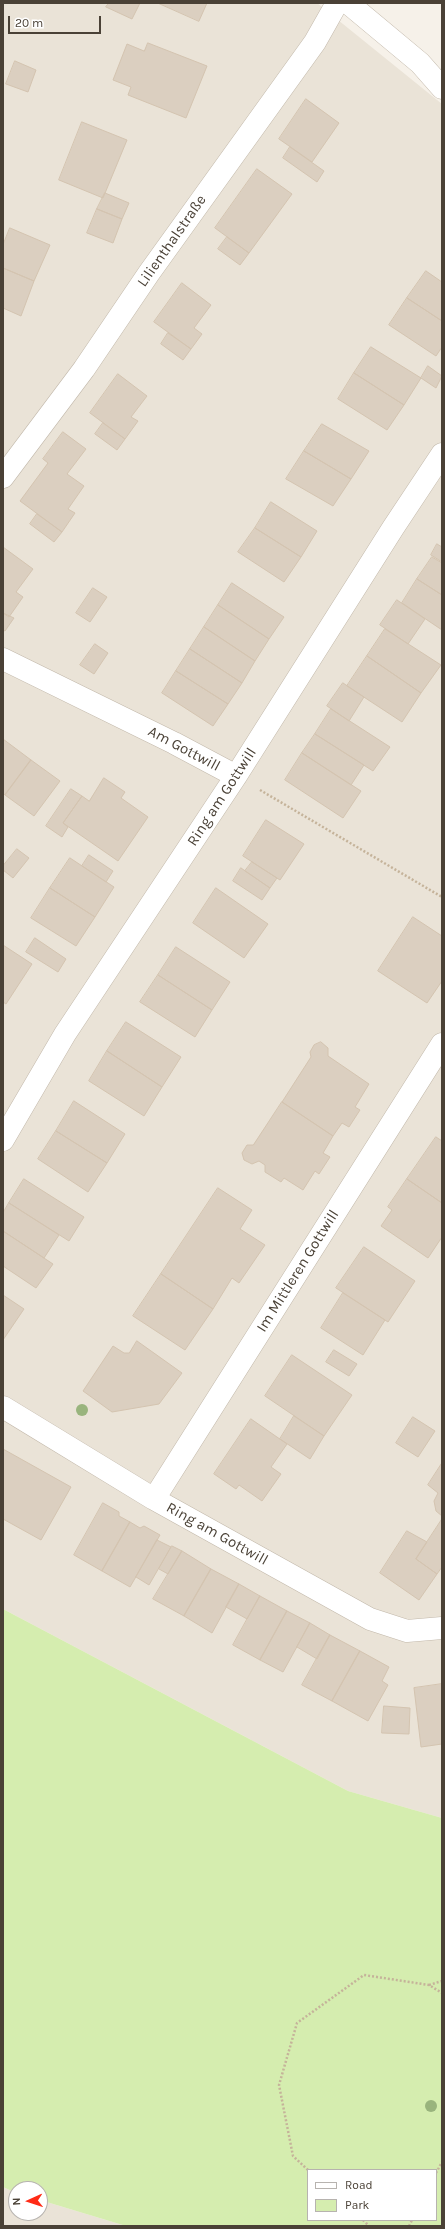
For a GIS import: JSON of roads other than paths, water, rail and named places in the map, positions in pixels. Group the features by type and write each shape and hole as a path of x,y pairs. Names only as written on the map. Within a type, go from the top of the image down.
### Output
{"street":[{"name":"Lilienthalstraße","path":"3,477 84,369 149,273 315,42 337,3"},
{"path":"348,3 420,63 442,88"},
{"name":"Ring am Gottwill","path":"3,1140 65,1034 236,776 392,528 442,454"},
{"name":"Am Gottwill","path":"3,659 174,743 236,776"},
{"name":"Im Mittleren Gottwill","path":"154,1499 442,1044"},
{"name":"Ring am Gottwill","path":"3,1407 154,1499 370,1619 407,1631 442,1628"}]}
